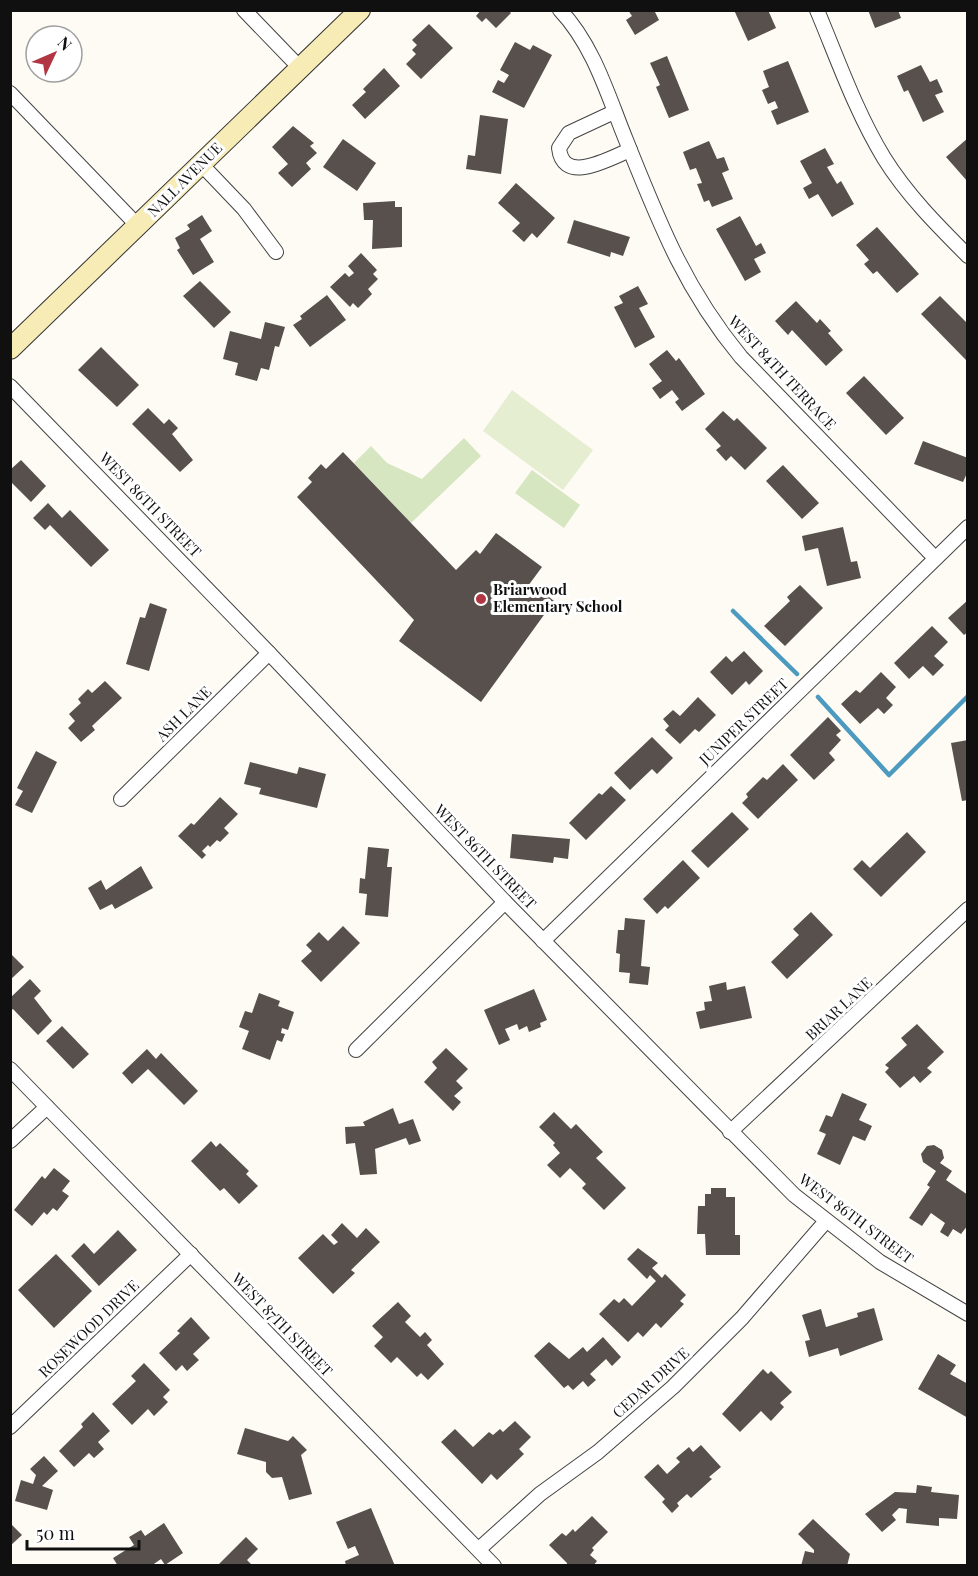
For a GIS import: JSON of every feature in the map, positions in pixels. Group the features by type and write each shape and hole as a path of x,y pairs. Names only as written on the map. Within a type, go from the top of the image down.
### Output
{"main road":[{"name":"NALL AVENUE","path":"10,349 360,10"}],"street":[{"path":"244,10 300,69"},
{"name":"WEST 84TH TERRACE","path":"561,10 591,55 669,246 691,288 716,327 741,357 935,558"},
{"path":"817,10 864,121 885,159 917,203 968,256"},
{"path":"10,93 138,226"},
{"path":"614,112 569,133 559,148 562,157 573,167 586,168 630,150"},
{"path":"201,164 244,209 276,252"},
{"name":"WEST 86TH STREET","path":"10,386 269,652 505,902 794,1195 880,1262 968,1314"},
{"name":"JUNIPER STREET","path":"543,941 968,527"},
{"name":"ASH LANE","path":"121,799 269,652"},
{"path":"356,1050 505,902"},
{"name":"BRIAR LANE","path":"730,1132 968,909"},
{"name":"WEST 87TH STREET","path":"10,1069 494,1566"},
{"path":"10,1141 47,1107"},
{"name":"CEDAR DRIVE","path":"479,1549 540,1494 598,1452 673,1387 742,1318 826,1221"},
{"name":"ROSEWOOD DRIVE","path":"10,1427 191,1254"}],"green space":[{"path":"512,390 593,450 563,490 483,431"},
{"path":"464,438 481,456 411,523 354,463 371,446 387,463 422,479"},
{"path":"532,470 580,505 564,528 515,493"}],"building":[{"path":"481,10 508,10 511,13 496,28 486,18 482,22 476,16"},
{"path":"628,10 654,10 659,20 635,35 626,20 632,16"},
{"path":"734,10 768,10 776,28 748,41"},
{"path":"868,10 898,10 901,18 875,28"},
{"path":"429,24 453,48 421,79 406,64 416,54 412,50 417,45 412,40"},
{"path":"515,42 530,50 533,45 552,55 524,108 492,92 498,80 504,83 509,75 500,70"},
{"path":"667,56 689,110 669,118 656,87 660,85 650,63"},
{"path":"788,61 809,112 777,125 771,111 778,108 775,101 768,104 762,90 769,87 763,71"},
{"path":"921,65 930,82 937,79 943,92 935,95 944,112 923,122 908,90 904,92 897,76"},
{"path":"384,68 400,86 365,119 352,105 366,92 363,89"},
{"path":"480,115 508,119 501,174 466,169 468,155 475,156"},
{"path":"293,126 314,143 310,146 317,153 306,163 311,169 292,187 278,173 288,164 272,147"},
{"path":"968,138 968,182 946,157"},
{"path":"343,139 376,163 357,191 323,167"},
{"path":"709,141 717,159 724,157 729,170 722,173 733,199 712,207 709,200 704,202 697,184 702,183 696,168 690,170 683,152"},
{"path":"825,148 834,164 827,167 837,184 841,181 854,204 832,217 818,194 809,199 803,188 812,183 800,161"},
{"path":"516,183 555,218 537,238 532,233 524,242 512,231 520,223 498,203"},
{"path":"395,201 395,207 402,207 402,247 372,249 373,220 364,220 363,203"},
{"path":"202,215 212,231 200,239 214,262 193,275 177,250 180,248 175,238 190,229 187,225"},
{"path":"740,216 756,246 761,243 766,253 754,259 761,272 745,281 716,229"},
{"path":"574,220 630,237 623,256 611,252 610,257 567,243"},
{"path":"877,227 919,274 897,293 877,271 873,274 864,264 869,260 856,245"},
{"path":"361,253 377,270 373,274 378,279 368,289 372,294 358,308 353,303 350,307 330,287 345,273 349,277 354,273 348,266"},
{"path":"200,281 231,312 214,328 183,296"},
{"path":"638,286 648,304 639,308 655,337 635,348 614,307 623,303 619,296"},
{"path":"327,295 346,320 310,347 293,325 302,319 300,316"},
{"path":"940,296 968,324 966,360 921,314"},
{"path":"796,301 817,323 820,319 831,331 828,333 843,350 826,366 792,330 788,335 775,321"},
{"path":"265,322 285,327 279,347 275,346 269,370 261,368 257,381 235,375 238,363 223,359 230,331 261,339"},
{"path":"101,347 139,385 117,407 78,370"},
{"path":"667,350 676,361 679,358 705,394 682,411 675,402 679,399 672,390 660,399 652,388 662,381 649,364"},
{"path":"864,376 904,418 886,435 846,393"},
{"path":"148,408 164,424 169,419 178,428 172,434 193,460 180,472 132,424"},
{"path":"723,411 734,421 737,418 767,448 745,470 731,456 726,461 716,450 721,446 705,429"},
{"path":"923,441 968,458 968,471 963,482 914,464"},
{"name":"Briarwood Elementary School","path":"343,452 456,570 476,550 480,554 496,533 542,567 525,590 534,596 539,589 554,601 481,702 399,641 414,620 297,497 312,482 308,478 321,464 326,469"},
{"path":"21,460 46,486 31,502 10,481 10,470"},
{"path":"783,465 819,503 802,519 766,481"},
{"path":"48,503 62,518 70,510 109,550 91,567 50,525 45,530 33,518"},
{"path":"843,527 851,562 857,561 861,578 827,586 818,548 805,551 802,536"},
{"path":"800,585 823,608 785,646 764,626 790,601 787,597"},
{"path":"968,600 968,632 964,635 948,618"},
{"path":"150,603 167,609 149,671 126,664 140,617 145,618"},
{"path":"932,626 948,642 934,656 944,665 933,676 923,666 909,679 894,663"},
{"path":"744,651 763,671 749,685 746,681 732,695 710,672 726,656 732,662"},
{"path":"881,672 896,687 886,698 893,705 884,714 878,708 860,724 841,704 856,690 860,693"},
{"path":"105,681 122,698 92,726 95,730 81,742 68,728 75,721 69,714 81,703 78,699 88,689 92,693"},
{"path":"698,697 716,715 699,732 695,729 680,744 665,730 669,726 663,719 673,710 680,716"},
{"path":"828,717 841,731 836,735 841,740 829,753 835,760 814,780 790,755"},
{"path":"652,737 673,758 657,774 652,769 630,790 614,773"},
{"path":"968,740 968,800 962,801 951,743"},
{"path":"36,751 57,762 32,813 15,805 23,791 17,788"},
{"path":"250,762 297,774 299,767 326,774 317,808 259,794 261,788 244,784"},
{"path":"783,764 798,780 758,819 742,803 748,797 746,794 763,777 767,780"},
{"path":"611,786 626,800 586,840 569,823 599,793 602,795"},
{"path":"220,797 238,814 224,828 229,833 220,842 217,840 202,851 206,855 202,859 178,836 191,823 194,825"},
{"path":"732,812 749,829 708,868 691,851"},
{"path":"907,832 926,852 881,897 853,869 862,860 870,868"},
{"path":"512,834 570,839 568,859 554,857 553,863 510,858"},
{"path":"368,847 389,849 387,867 392,867 388,917 365,915 367,894 359,893 360,878 365,879"},
{"path":"683,860 700,878 668,909 665,906 657,914 643,899"},
{"path":"141,866 153,888 115,909 112,904 100,910 88,888 101,880 106,890"},
{"path":"811,912 833,935 787,979 771,962 799,935 793,929"},
{"path":"625,918 645,920 641,966 650,967 648,985 629,983 630,973 619,972 620,954 616,953 618,930 624,930"},
{"path":"343,926 360,943 321,982 301,961 312,951 306,945 319,932 328,941"},
{"path":"10,953 24,967 10,980"},
{"path":"30,979 41,991 34,998 52,1021 38,1035 13,1009 10,1011 10,998"},
{"path":"726,982 727,990 745,986 752,1018 700,1029 696,1012 705,1010 704,1002 712,1001 709,986"},
{"path":"534,989 547,1020 540,1023 541,1027 529,1032 527,1026 519,1030 517,1024 505,1029 510,1040 499,1045 484,1010"},
{"path":"259,993 280,1001 278,1006 294,1012 288,1030 282,1028 281,1033 285,1034 282,1042 277,1040 270,1060 242,1049 249,1031 239,1027 245,1011 252,1013"},
{"path":"917,1024 944,1052 927,1068 932,1072 920,1083 914,1076 900,1088 885,1072 889,1068 885,1065 907,1045 901,1038"},
{"path":"62,1026 89,1054 73,1069 46,1041"},
{"path":"446,1048 468,1069 456,1081 463,1088 454,1096 461,1102 453,1111 424,1082 437,1068 432,1062"},
{"path":"147,1049 156,1059 161,1053 198,1091 184,1105 148,1069 132,1084 122,1073"},
{"path":"842,1093 867,1104 859,1120 872,1126 865,1141 853,1136 840,1165 817,1154 826,1134 819,1131 826,1115 832,1117"},
{"path":"393,1108 399,1124 413,1119 421,1141 409,1145 406,1138 375,1149 377,1174 360,1175 355,1143 346,1144 345,1127 365,1126 363,1122"},
{"path":"554,1112 571,1129 576,1124 603,1152 596,1158 626,1188 604,1210 582,1188 586,1184 570,1168 560,1178 547,1165 560,1153 553,1145 555,1143 539,1127"},
{"path":"211,1141 216,1147 220,1143 249,1171 246,1174 258,1186 239,1204 224,1188 220,1191 191,1161"},
{"path":"934,1145 942,1150 944,1158 940,1163 952,1171 946,1180 968,1195 968,1225 961,1234 953,1229 948,1237 940,1232 945,1223 931,1213 922,1226 909,1218 930,1187 927,1185 936,1171 923,1162 921,1154 927,1146"},
{"path":"54,1168 70,1181 62,1191 69,1196 57,1211 53,1208 47,1215 44,1212 32,1226 14,1210 42,1176 45,1179"},
{"path":"711,1188 726,1188 726,1197 735,1197 735,1235 740,1235 740,1255 706,1255 705,1234 697,1234 698,1206 705,1206 705,1194 711,1194"},
{"path":"342,1223 357,1238 366,1228 380,1242 351,1270 355,1273 333,1294 298,1258 323,1234 334,1245 338,1242 331,1235"},
{"path":"118,1230 137,1250 99,1286 71,1256 84,1243 94,1254"},
{"path":"638,1248 658,1263 652,1268 662,1278 665,1274 686,1295 680,1301 684,1304 661,1328 656,1323 643,1337 638,1332 628,1342 599,1314 614,1299 619,1303 624,1298 632,1306 656,1281 650,1275 647,1279 627,1259"},
{"path":"56,1254 92,1291 54,1328 18,1290"},
{"path":"398,1302 411,1316 405,1322 420,1337 425,1332 432,1340 427,1345 444,1364 428,1380 421,1373 417,1377 397,1357 391,1363 374,1346 383,1337 372,1326"},
{"path":"874,1308 883,1340 840,1356 838,1348 809,1357 805,1341 810,1340 802,1315 821,1309 826,1327 858,1317 857,1313"},
{"path":"191,1317 210,1338 193,1354 199,1360 187,1371 182,1365 176,1371 159,1353 180,1333 177,1331"},
{"path":"603,1337 621,1357 612,1366 606,1359 590,1374 596,1380 588,1387 583,1381 573,1390 568,1385 564,1388 534,1356 549,1342 569,1359 583,1347 587,1352"},
{"path":"938,1354 956,1365 950,1374 968,1384 968,1418 918,1389"},
{"path":"144,1363 170,1390 163,1397 168,1402 154,1416 148,1409 132,1425 112,1404 136,1381 131,1376"},
{"path":"763,1369 768,1374 771,1371 792,1392 780,1403 784,1407 771,1421 761,1411 740,1432 722,1414"},
{"path":"93,1412 110,1431 98,1442 104,1449 94,1458 89,1453 74,1467 59,1451 83,1427 81,1424"},
{"path":"515,1421 531,1437 519,1449 524,1454 497,1480 491,1474 482,1484 441,1442 455,1429 473,1447 489,1432 493,1435 500,1429 503,1432"},
{"path":"245,1428 288,1441 293,1436 307,1450 301,1455 312,1494 289,1500 282,1477 272,1478 266,1472 266,1462 237,1454"},
{"path":"701,1445 721,1467 709,1477 712,1479 691,1498 687,1494 677,1503 679,1506 672,1513 662,1502 665,1499 644,1477 658,1464 667,1474 680,1462 676,1458 689,1447 693,1452"},
{"path":"44,1456 58,1471 42,1486 53,1490 47,1510 15,1501 21,1480 33,1484 36,1475 30,1469"},
{"path":"917,1485 932,1487 931,1492 959,1495 957,1519 939,1518 939,1526 906,1523 907,1509 899,1508 892,1515 896,1520 882,1532 865,1514 895,1492 916,1493"},
{"path":"371,1508 395,1566 346,1566 345,1561 359,1555 355,1546 348,1549 336,1522"},
{"path":"592,1516 608,1532 592,1548 594,1550 590,1555 597,1561 593,1566 567,1566 567,1563 549,1545 562,1533 566,1536 573,1529 575,1532"},
{"path":"813,1519 850,1554 847,1566 801,1566 805,1551 814,1553 814,1550 798,1534"},
{"path":"10,1523 22,1535 10,1546"},
{"path":"164,1523 183,1553 165,1565 161,1559 151,1566 118,1566 113,1558 134,1545 129,1537 141,1530 145,1536"},
{"path":"246,1537 258,1549 247,1560 253,1566 217,1566"}],"waterway":[{"path":"733,611 797,674"},
{"path":"818,697 889,775 968,696"}],"place":[{"name":"Briarwood Elementary School","path":"481,599"}]}
